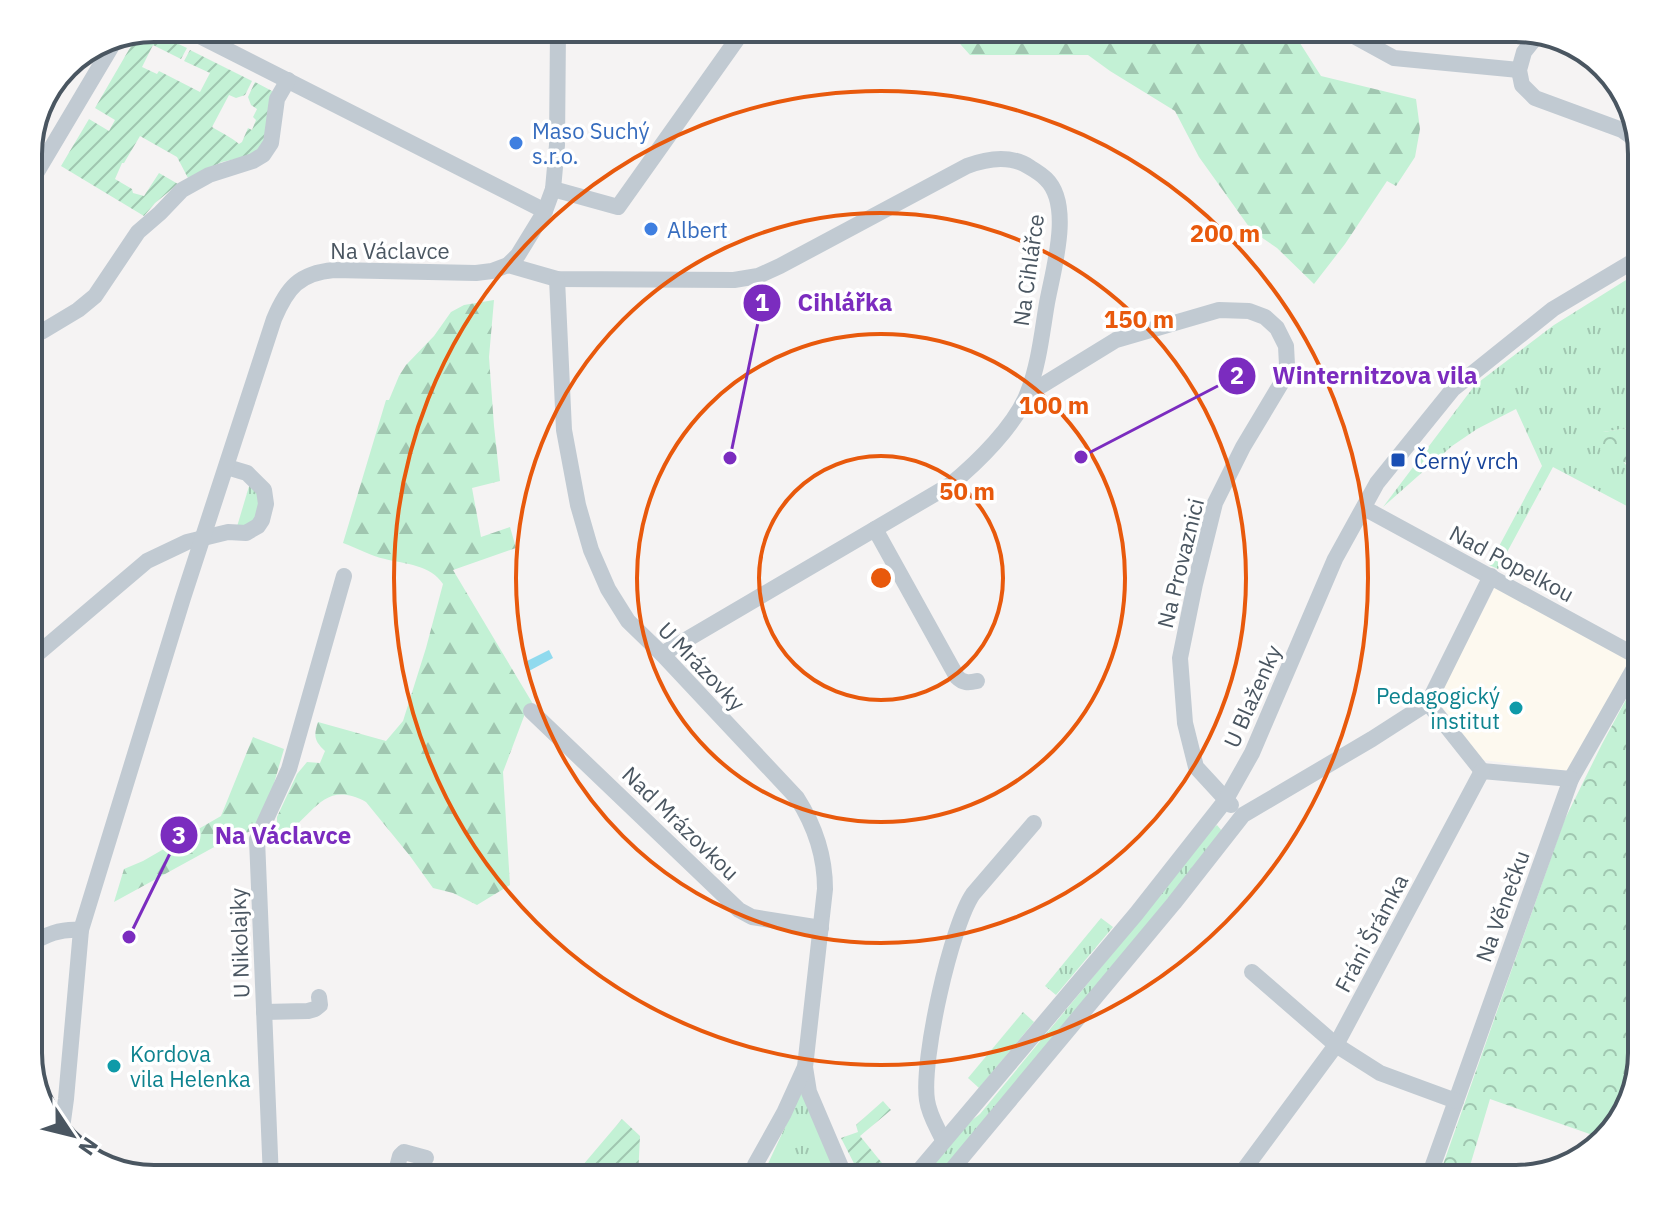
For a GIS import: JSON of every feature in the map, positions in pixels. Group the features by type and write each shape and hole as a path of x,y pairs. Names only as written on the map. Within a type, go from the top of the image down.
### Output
{"street":[{"path":"212,42 545,211"},
{"path":"508,265 532,235 553,189 557,145 558,42"},
{"path":"553,189 618,207 735,42"},
{"path":"1365,42 1394,58 1519,70"},
{"path":"1531,43 1524,52 1519,70 1522,85 1535,98 1626,133"},
{"path":"42,163 108,53"},
{"path":"42,331 95,296 138,232 182,190 209,175 263,155 271,143 277,99 288,80"},
{"name":"Na Cihlářce","path":"508,265 557,279 734,280 758,276 967,166 1000,157 1027,165 1048,180 1058,199 1061,223 1041,342 1028,394 981,458 950,485 662,654"},
{"name":"U Blaženky","path":"923,1165 1136,914 1225,801 1252,753 1335,559 1377,483 1453,389 1553,309 1628,264"},
{"name":"Na Václavce","path":"63,1118 81,930 203,538 281,303 298,281 321,271 476,273 508,265"},
{"name":"U Mrázovky","path":"557,279 564,430 578,505 591,550 608,589 628,621 797,798 820,845 825,867 825,889 805,1067 809,1092 840,1165"},
{"name":"Na Provaznici","path":"1028,394 1116,340 1219,310 1249,311 1265,317 1277,328 1286,346 1287,365 1282,382 1243,447 1215,503 1180,658 1185,723 1196,767 1225,801 1243,815"},
{"path":"42,650 147,561 187,542 228,532 252,531 262,520 266,504 264,490 247,473 227,467"},
{"name":"Nad Popelkou","path":"1364,508 1628,651"},
{"path":"875,529 957,677 962,682 977,681"},
{"name":"U Nikolajky","path":"270,1165 257,839 289,769 344,576"},
{"path":"956,1165 1174,903 1243,815 1428,703 1491,576"},
{"name":"Na Věnečku","path":"1433,1165 1571,779 1628,679"},
{"path":"1428,703 1482,771 1571,779"},
{"name":"Nad Mrázovkou","path":"531,711 739,910 752,917 821,928"},
{"name":"Fráni Šrámka","path":"1247,1165 1336,1045 1482,771"},
{"path":"943,1140 927,1101 928,1059 957,931 971,896 1034,823"},
{"path":"42,937 67,929 81,930"},
{"path":"1252,972 1336,1045 1380,1073 1456,1101"},
{"path":"264,1012 308,1011 320,1005 319,997"},
{"name":"U Mrázovky","path":"755,1165 805,1067"},
{"path":"398,1165 404,1152 426,1158"}],"shaded area":[{"path":"1495,587 1628,658 1570,771 1483,760 1437,700"}],"green space":[{"path":"174,42 187,48 181,59 153,45 142,67 157,74 159,71 200,92 210,73 184,61 190,50 252,81 245,95 236,98 229,95 212,127 239,144 248,128 252,130 256,120 253,117 257,109 248,97 255,82 272,91 268,143 257,154 222,162 188,178 177,157 140,136 115,179 132,189 133,193 144,196 159,173 178,184 144,216 61,166 89,119 109,131 115,120 95,108 132,44"},
{"path":"958,42 1299,42 1321,76 1416,99 1420,129 1415,157 1396,186 1387,181 1314,284 1277,248 1252,231 1199,157 1175,111 1088,55 970,55"},
{"path":"1628,279 1628,428 1603,432 1628,466 1628,507 1553,467 1498,569 1489,565 1542,466 1516,409 1452,446 1383,507 1475,385 1554,325"},
{"path":"494,300 489,357 500,481 472,488 481,537 510,527 516,548 453,570 533,704 526,711 503,772 510,885 477,905 453,893 433,888 366,802 350,796 327,798 277,838 277,817 297,774 307,762 320,763 325,751 316,738 318,722 386,741 403,721 443,584 425,569 380,558 343,543 386,400 389,400 399,376 451,312 464,305"},
{"path":"1628,428 1628,464 1600,450 1603,432"},
{"path":"250,483 263,498 256,520 236,530"},
{"path":"1628,696 1628,1053 1622,1089 1613,1109 1592,1135 1490,1099 1470,1165 1443,1165 1564,821"},
{"path":"253,737 284,749 268,804 251,831 227,840 114,902 124,869 221,816"},
{"path":"1217,825 1222,831 1221,837 950,1165 928,1165 954,1134 980,1114"},
{"path":"1101,918 1113,927 1056,995 1045,986"},
{"path":"1023,1012 1034,1022 979,1088 968,1078"},
{"path":"802,1091 834,1165 767,1165"},
{"path":"883,1101 891,1110 860,1136 884,1165 855,1165 841,1138 858,1132 856,1125"},
{"path":"622,1119 640,1136 639,1165 583,1165"}],"water":[{"path":"549,650 553,658 529,671 525,662"}],"place":[{"name":"Maso Suchý s.r.o.","path":"516,143"},
{"name":"Albert","path":"651,229"},
{"name":"Winternitzova vila","path":"1081,457"},
{"name":"Cihlářka","path":"730,458"},
{"name":"Černý vrch","path":"1398,460"},
{"name":"Pedagogický institut","path":"1516,708"},
{"name":"Na Václavce","path":"129,937"},
{"name":"Kordova vila Helenka","path":"114,1066"}]}
